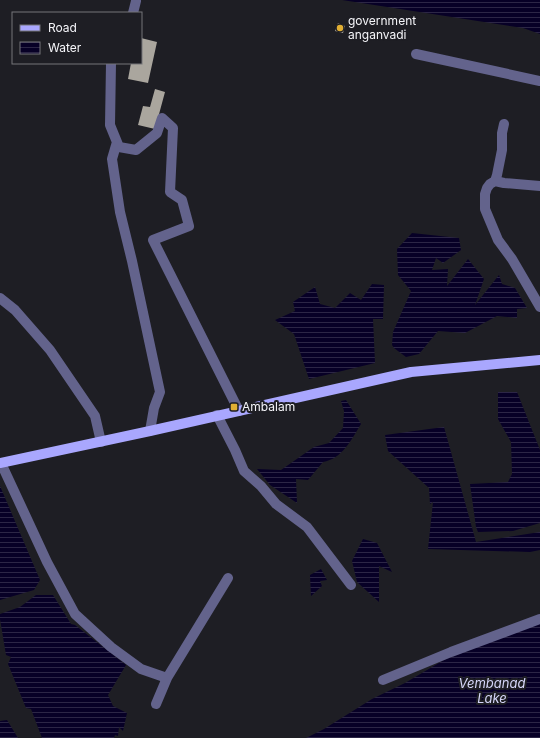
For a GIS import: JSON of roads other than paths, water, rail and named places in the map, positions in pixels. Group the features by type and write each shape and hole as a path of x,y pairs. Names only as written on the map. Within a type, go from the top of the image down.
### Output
{"main road":[{"path":"0,463 101,442 411,372 540,360"}],"street":[{"path":"133,12 136,1"},
{"path":"416,54 540,81"},
{"path":"111,64 110,125 118,147 136,150 157,133 162,118 173,128 170,192 182,200 189,226 153,240 239,411"},
{"path":"495,181 502,150 502,133 504,124"},
{"path":"117,142 112,159 120,212 160,392 154,408 150,431"},
{"path":"540,186 495,181 490,184 485,194 486,209 498,240 512,259 540,306"},
{"path":"0,298 15,310 50,350 94,416 101,442"},
{"path":"217,415 244,471 261,486 276,504 307,527 351,585"},
{"path":"0,463 47,562 75,614 111,647 141,669 167,678"},
{"path":"156,704 167,678 228,578"},
{"path":"383,680 451,652 540,619"}],"water":[{"path":"342,0 540,0 540,34 523,28"},
{"path":"412,233 459,238 461,250 443,263 436,258 432,270 448,269 447,286 468,259 484,279 475,305 499,275 502,284 515,288 527,308 517,309 517,318 497,316 465,333 438,331 419,354 406,357 392,345 393,332 411,291 398,275 397,249"},
{"path":"372,284 384,285 383,319 373,319 375,363 309,379 294,334 275,320 295,311 293,302 315,287 320,304 335,308 350,293 361,300"},
{"path":"498,392 517,392 540,450 540,523 513,531 478,532 470,484 508,482 512,474 511,442 498,419"},
{"path":"346,400 361,424 346,448 341,453 330,460 323,462 308,480 296,479 297,503 270,485 257,469 281,470 314,447 329,443 343,428 344,411 341,401"},
{"path":"444,427 476,542 540,532 540,550 530,552 428,549 433,502 430,504 429,488 388,451 385,435"},
{"path":"0,486 40,580 34,590 0,600"},
{"path":"363,539 377,543 392,572 379,566 379,602 357,582 352,561"},
{"path":"321,569 327,580 320,581 322,586 311,596 310,575"},
{"path":"36,595 53,595 71,624 75,625 126,665 108,695 113,706 127,713 123,731 119,727 118,736 115,735 114,738 42,738 31,709 26,708 8,664 11,657 6,655 0,619 0,614 20,607"},
{"name":"Vembanad Lake","path":"540,622 540,738 306,738 324,729 372,699 405,683 444,660"},
{"path":"7,720 18,738 0,738 0,721"}],"place":[{"name":"government anganvadi","path":"340,28"},
{"name":"Ambalam","path":"234,407"}]}
